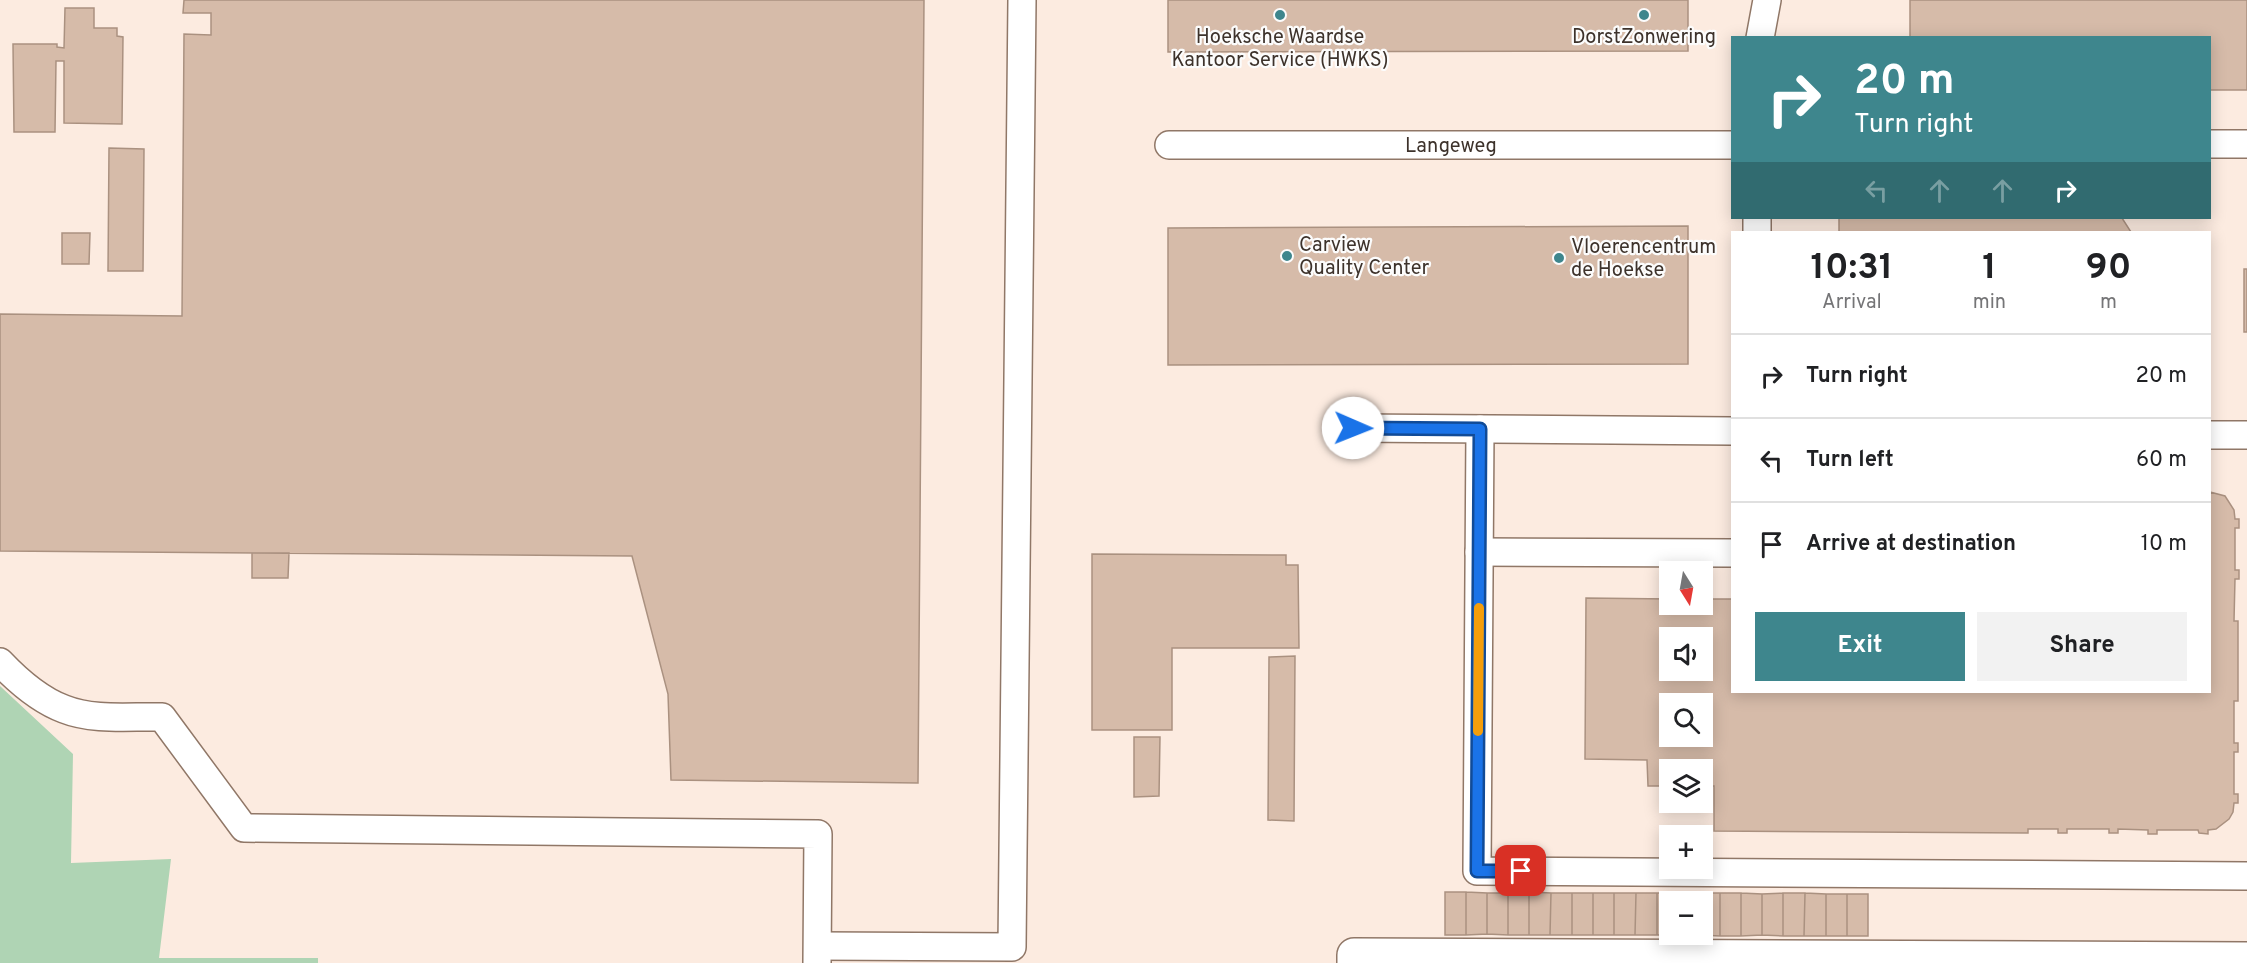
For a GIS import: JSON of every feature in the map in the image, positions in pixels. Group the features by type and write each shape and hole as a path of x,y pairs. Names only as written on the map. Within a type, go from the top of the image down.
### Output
{"street":[{"path":"1354,963 1354,955 1644,959 2247,959"}],"lane":[{"path":"0,662 29,689 65,710 102,716 162,717 244,828 818,834 818,954 1012,947 1022,0"},
{"path":"1760,36 1767,0"},
{"path":"2211,144 2247,144"},
{"name":"Langeweg","path":"1169,145 1731,145"},
{"path":"1353,428 1731,431"},
{"path":"1480,429 1477,871 2247,876"},
{"path":"2211,435 2247,435"},
{"path":"1479,552 1731,553"}],"green space":[{"path":"0,686 73,754 71,863 171,859 159,958 318,958 318,963 0,963"}],"building":[{"path":"184,0 924,0 918,783 671,780 668,694 632,556 0,551 0,314 182,316 184,34 211,35 211,13 183,13"},
{"path":"1168,0 1688,0 1688,51 1168,52"},
{"path":"1910,0 2247,0 2247,90 2211,90 2211,36 1910,36"},
{"path":"65,8 94,8 94,28 117,28 117,36 123,37 122,124 64,123 64,61 56,61 55,132 14,132 13,44 57,44 57,47 64,48"},
{"path":"109,148 144,149 143,271 108,271"},
{"path":"1839,219 2123,219 2130,231 1839,231"},
{"path":"1688,226 1688,364 1168,365 1168,228"},
{"path":"62,233 90,233 89,264 62,264"},
{"path":"2244,269 2247,269 2247,332 2244,332"},
{"path":"2211,492 2225,496 2234,510 2235,519 2239,519 2239,528 2235,528 2235,570 2239,570 2239,579 2235,579 2234,621 2238,621 2238,701 2234,701 2234,743 2238,743 2238,752 2234,752 2234,794 2238,794 2238,803 2234,803 2229,819 2216,829 2208,830 2208,834 2199,833 2198,830 2157,830 2157,834 2148,834 2148,830 2118,829 2118,833 2109,833 2109,829 2067,829 2067,833 2058,833 2058,829 2028,829 2028,833 1714,831 1713,759 1659,759 1659,786 1648,786 1647,760 1585,759 1586,598 1659,599 1659,615 1713,615 1713,599 1731,599 1731,693 2211,693"},
{"path":"252,553 289,553 288,578 252,578"},
{"path":"1092,554 1286,555 1286,565 1298,565 1299,648 1172,648 1172,730 1092,730"},
{"path":"1295,656 1294,821 1268,820 1269,657"},
{"path":"1134,737 1160,737 1159,796 1134,797"},
{"path":"1445,892 1466,892 1466,935 1445,935"},
{"path":"1466,892 1487,893 1487,934 1466,935"},
{"path":"1529,892 1529,935 1508,935 1508,893"},
{"path":"1529,892 1551,893 1550,935 1529,935"},
{"path":"1487,893 1508,893 1508,935 1487,934"},
{"path":"1551,893 1572,893 1572,935 1550,935"},
{"path":"1572,893 1593,893 1593,935 1572,935"},
{"path":"1593,893 1614,893 1614,935 1593,935"},
{"path":"1614,893 1636,893 1635,935 1614,935"},
{"path":"1636,893 1657,893 1657,935 1635,935"},
{"path":"1657,893 1659,893 1659,935 1657,935"},
{"path":"1713,893 1720,893 1720,936 1713,936"},
{"path":"1720,893 1741,893 1741,936 1720,936"},
{"path":"1741,893 1762,894 1762,935 1741,936"},
{"path":"1783,893 1783,936 1762,935 1762,894"},
{"path":"1783,893 1805,893 1804,936 1783,936"},
{"path":"1805,893 1826,894 1826,936 1804,936"},
{"path":"1826,894 1847,894 1847,936 1826,936"},
{"path":"1847,894 1868,894 1868,936 1847,936"}],"slow traffic":[{"path":"1478,731 1479,608"}],"place":[{"name":"Hoeksche Waardse Kantoor Service (HWKS)","path":"1280,15"},
{"name":"DorstZonwering","path":"1644,15"},
{"name":"Carview Quality Center","path":"1287,256"},
{"name":"Vloerencentrum de Hoekse","path":"1559,258"}],"route":[{"path":"1353,428 1480,429 1477,871 1521,871"}]}
